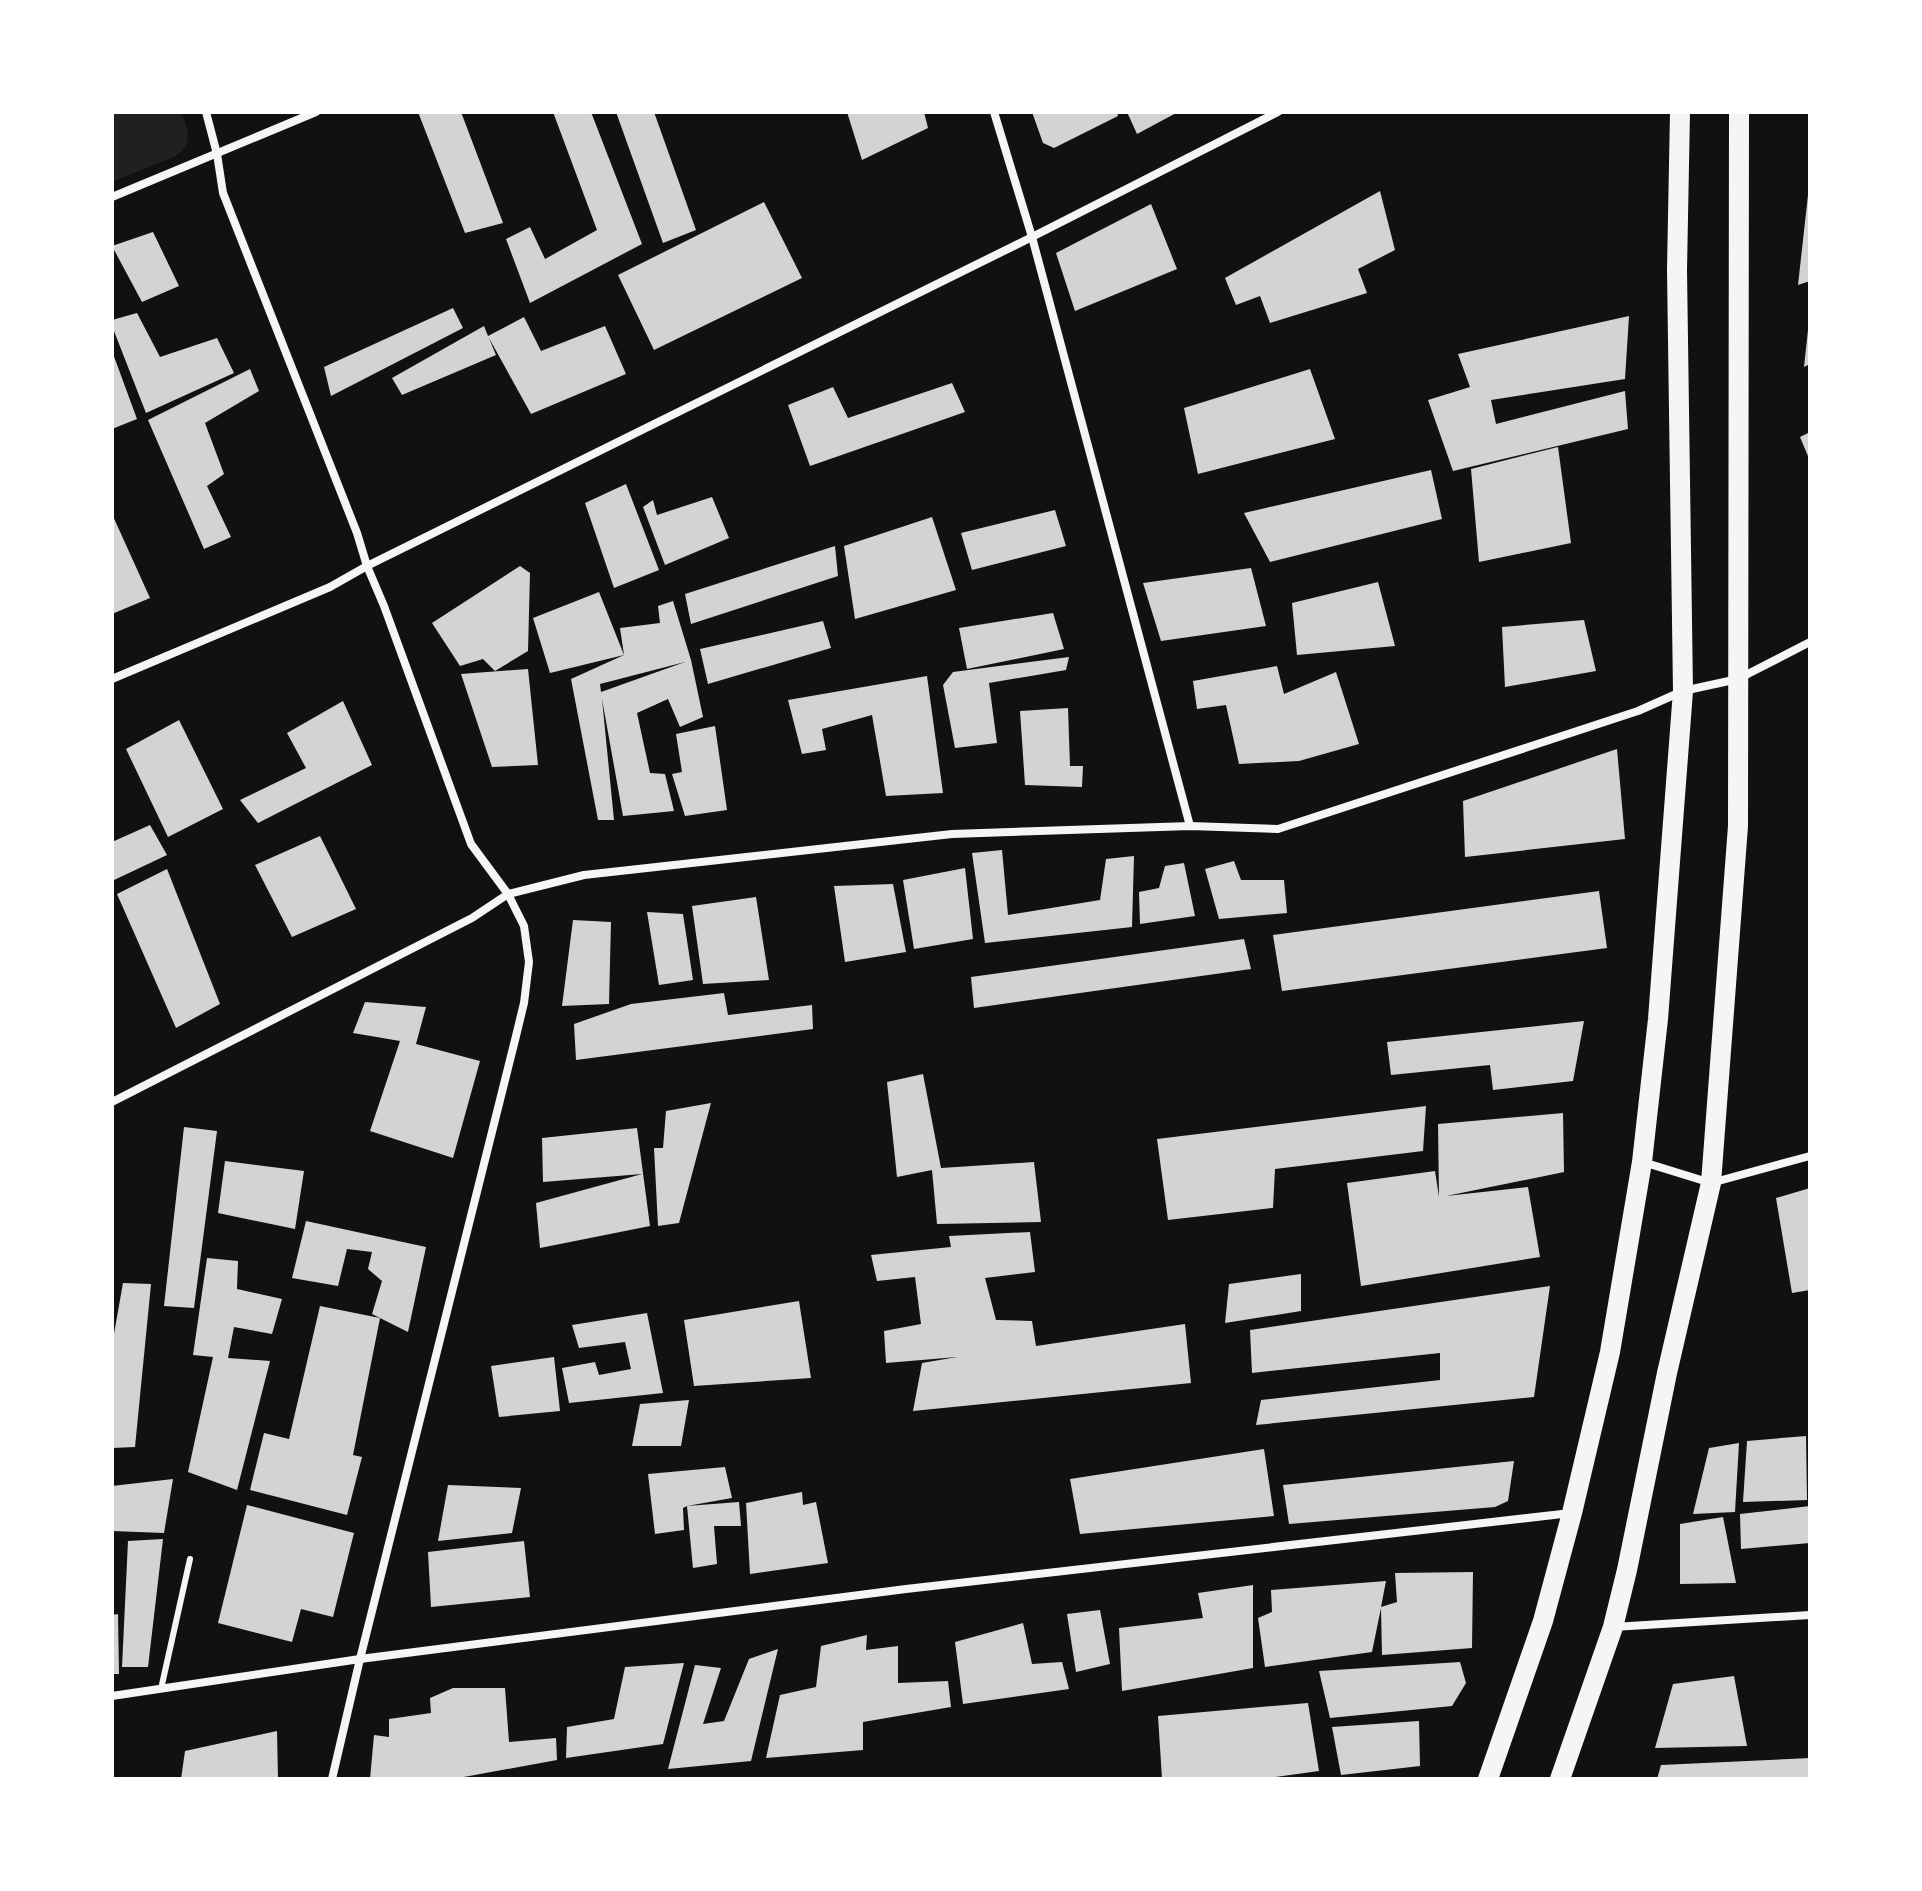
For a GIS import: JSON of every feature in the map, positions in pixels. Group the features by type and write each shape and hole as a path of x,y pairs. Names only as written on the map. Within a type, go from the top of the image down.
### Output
{"main road":[{"path":"1488,1779 1543,1621 1572,1513 1610,1352 1642,1162 1658,1019 1683,691 1677,270 1680,112"},
{"path":"1560,1779 1613,1627 1711,1183 1738,826 1739,112"}],"street":[{"path":"206,112 223,193 357,533 471,844 508,894 524,926 529,962 524,1003 332,1779"},
{"path":"112,197 316,112"},
{"path":"994,112 1032,237 1190,826"},
{"path":"112,679 330,587 1278,112"},
{"path":"112,1102 472,918 508,894 584,875 952,834 1190,826 1278,829 1638,711 1683,691 1738,679 1810,642"},
{"path":"1642,1162 1711,1183 1810,1156"},
{"path":"112,1696 360,1659 906,1589 1572,1513"},
{"path":"1613,1627 1810,1615"}],"lane":[{"path":"161,1689 190,1559"}],"shaded area":[{"path":"112,112 181,112 187,130 182,151 112,182"}],"building":[{"path":"418,112 461,112 503,223 465,233"},
{"path":"553,112 591,112 642,244 530,303 506,239 530,227 545,259 597,230"},
{"path":"616,112 654,112 696,230 663,243"},
{"path":"847,112 924,112 928,128 862,160"},
{"path":"1032,112 1117,112 1118,116 1054,148 1043,143"},
{"path":"1127,112 1178,112 1137,134"},
{"path":"1380,191 1395,250 1358,269 1367,293 1270,323 1260,296 1236,305 1225,278"},
{"path":"1808,195 1810,281 1798,285"},
{"path":"764,202 802,278 654,350 618,275"},
{"path":"1151,204 1177,269 1075,311 1056,253"},
{"path":"153,232 179,286 142,302 112,246"},
{"path":"453,308 463,328 331,396 324,367"},
{"path":"137,313 160,357 217,338 234,373 146,413 112,326 112,320"},
{"path":"1629,316 1625,379 1491,400 1496,424 1625,391 1628,429 1453,471 1428,400 1470,387 1458,354"},
{"path":"524,317 541,351 605,326 626,374 531,414 489,338 496,355 402,395 392,378 484,326 488,336"},
{"path":"1808,330 1810,364 1804,367"},
{"path":"112,351 137,419 112,429"},
{"path":"250,369 259,391 205,423 224,474 207,486 231,537 204,549 148,420"},
{"path":"1310,369 1335,439 1198,474 1184,408"},
{"path":"952,383 965,412 810,466 788,405 833,387 848,418"},
{"path":"1810,432 1810,461 1800,437"},
{"path":"1558,447 1571,543 1479,562 1471,469"},
{"path":"1431,470 1442,519 1270,562 1244,513"},
{"path":"626,484 659,570 614,588 585,503"},
{"path":"712,497 729,538 665,565 643,507 653,500 657,515"},
{"path":"1055,510 1066,546 972,570 961,533"},
{"path":"112,514 150,598 112,614"},
{"path":"932,517 956,590 855,619 844,546"},
{"path":"835,546 838,576 691,624 685,594"},
{"path":"520,566 530,573 528,651 495,671 483,659 460,666 432,623"},
{"path":"1251,568 1266,626 1161,641 1143,583"},
{"path":"1378,582 1395,646 1297,655 1292,603"},
{"path":"599,592 624,655 550,673 533,618"},
{"path":"673,601 691,660 703,717 680,727 668,699 637,713 650,773 665,774 674,811 623,816 602,699 614,820 598,820 571,679 624,655 620,628 660,623 658,606","holes":["685,662 601,692 600,684"]},
{"path":"1053,613 1064,649 967,669 959,628"},
{"path":"1584,620 1596,671 1505,687 1502,627"},
{"path":"823,621 831,648 708,684 700,649"},
{"path":"1069,657 1066,670 989,683 997,743 955,748 943,685 953,672"},
{"path":"1277,666 1284,694 1336,672 1359,744 1299,761 1239,764 1226,705 1197,709 1193,681"},
{"path":"528,669 538,765 492,767 461,674"},
{"path":"927,676 943,793 886,796 872,715 822,729 826,750 802,754 788,700"},
{"path":"343,701 372,765 258,823 240,800 306,768 287,733"},
{"path":"1068,708 1070,766 1083,766 1082,787 1025,785 1020,711"},
{"path":"179,720 223,809 168,837 126,749"},
{"path":"715,726 727,810 685,816 672,774 682,772 676,734"},
{"path":"1617,749 1625,839 1465,857 1463,801"},
{"path":"150,825 167,855 112,881 112,842"},
{"path":"320,836 356,909 292,937 255,865"},
{"path":"1002,850 1008,915 1100,900 1106,859 1134,856 1132,927 985,943 972,853"},
{"path":"1234,861 1241,880 1284,880 1287,913 1219,919 1205,869"},
{"path":"1184,863 1195,916 1140,924 1139,892 1159,888 1165,866"},
{"path":"965,868 973,939 914,949 903,880"},
{"path":"167,869 220,1004 176,1028 117,894"},
{"path":"893,884 906,952 845,962 834,886"},
{"path":"1599,891 1607,948 1282,991 1273,935"},
{"path":"756,897 769,980 703,984 692,906"},
{"path":"647,912 683,914 693,980 659,985"},
{"path":"573,920 611,922 609,1004 562,1006"},
{"path":"1244,939 1251,969 974,1008 971,977"},
{"path":"724,993 728,1015 812,1005 813,1029 576,1060 574,1024 631,1004"},
{"path":"365,1002 426,1007 416,1044 480,1061 453,1158 370,1131 400,1041 353,1033"},
{"path":"1584,1021 1573,1081 1493,1090 1490,1065 1391,1075 1387,1042"},
{"path":"923,1074 941,1168 1034,1162 1041,1222 937,1224 932,1170 897,1177 887,1082"},
{"path":"711,1103 679,1223 658,1226 654,1148 663,1148 666,1111"},
{"path":"1426,1106 1423,1151 1275,1169 1273,1208 1168,1220 1157,1139"},
{"path":"1563,1113 1564,1172 1446,1196 1528,1187 1540,1257 1361,1286 1347,1183 1435,1171 1439,1197 1438,1124"},
{"path":"184,1127 217,1131 194,1308 164,1306"},
{"path":"637,1128 650,1226 540,1248 536,1203 642,1174 543,1182 542,1138"},
{"path":"225,1161 304,1171 295,1229 218,1213"},
{"path":"1810,1188 1810,1290 1792,1293 1776,1198"},
{"path":"306,1221 426,1247 408,1332 372,1314 382,1281 368,1269 372,1252 347,1249 338,1286 292,1278"},
{"path":"1030,1232 1035,1272 985,1278 996,1320 1032,1321 1036,1346 1185,1324 1191,1383 913,1411 922,1363 957,1357 886,1363 884,1331 921,1324 915,1277 877,1281 871,1255 951,1247 949,1236"},
{"path":"207,1258 238,1261 237,1289 282,1299 272,1334 234,1327 228,1358 270,1361 237,1490 188,1472 213,1357 193,1355"},
{"path":"1301,1274 1301,1311 1225,1323 1229,1284"},
{"path":"123,1283 151,1284 135,1447 112,1448 112,1345"},
{"path":"1550,1286 1534,1397 1256,1425 1261,1400 1440,1380 1440,1353 1252,1373 1250,1330"},
{"path":"799,1301 811,1378 694,1386 684,1320"},
{"path":"320,1306 380,1318 353,1455 362,1457 347,1515 250,1490 264,1433 289,1439"},
{"path":"647,1313 663,1393 569,1403 562,1368 595,1362 599,1375 631,1369 625,1342 579,1348 572,1325"},
{"path":"554,1357 560,1411 499,1417 491,1366"},
{"path":"689,1400 681,1446 632,1446 640,1404"},
{"path":"1806,1436 1807,1500 1743,1502 1747,1441"},
{"path":"1739,1443 1735,1512 1693,1514 1709,1448"},
{"path":"1264,1449 1274,1516 1080,1534 1070,1479"},
{"path":"1514,1461 1508,1501 1495,1507 1289,1524 1283,1485"},
{"path":"725,1467 732,1498 683,1508 684,1530 655,1534 648,1474"},
{"path":"173,1479 164,1533 112,1531 112,1486"},
{"path":"448,1485 521,1488 512,1533 438,1541"},
{"path":"802,1492 803,1505 816,1502 828,1563 750,1574 746,1503"},
{"path":"739,1502 741,1526 714,1526 717,1564 693,1568 687,1506"},
{"path":"247,1505 354,1533 333,1617 301,1609 292,1642 218,1623"},
{"path":"1810,1506 1810,1543 1741,1549 1740,1514"},
{"path":"1723,1517 1736,1583 1680,1584 1680,1524"},
{"path":"163,1539 148,1667 122,1667 128,1541"},
{"path":"524,1541 530,1597 431,1607 428,1552"},
{"path":"1473,1572 1472,1648 1382,1655 1381,1608 1372,1652 1265,1667 1258,1618 1272,1612 1271,1590 1386,1581 1381,1607 1397,1602 1395,1573"},
{"path":"1253,1585 1253,1668 1122,1691 1119,1628 1203,1618 1198,1593"},
{"path":"1100,1610 1110,1664 1076,1672 1067,1614"},
{"path":"118,1614 119,1674 112,1674 112,1615"},
{"path":"1023,1623 1032,1664 1062,1662 1069,1689 963,1704 955,1642"},
{"path":"867,1635 866,1650 898,1646 898,1683 948,1681 951,1707 863,1722 863,1750 766,1758 780,1695 816,1687 821,1646"},
{"path":"778,1649 751,1761 668,1769 695,1665 721,1668 703,1724 724,1721 749,1659"},
{"path":"1460,1662 1466,1683 1452,1706 1330,1718 1319,1671"},
{"path":"684,1663 663,1744 566,1758 567,1727 614,1719 625,1667"},
{"path":"1734,1676 1747,1746 1655,1748 1673,1684"},
{"path":"453,1688 505,1688 509,1742 556,1738 557,1760 453,1779 370,1779 374,1735 389,1737 389,1719 431,1713 430,1698"},
{"path":"1308,1703 1319,1771 1261,1779 1162,1779 1158,1716"},
{"path":"1419,1721 1420,1766 1341,1775 1332,1727"},
{"path":"277,1731 278,1779 181,1779 185,1751"},
{"path":"1810,1758 1810,1779 1657,1779 1661,1765"}]}
